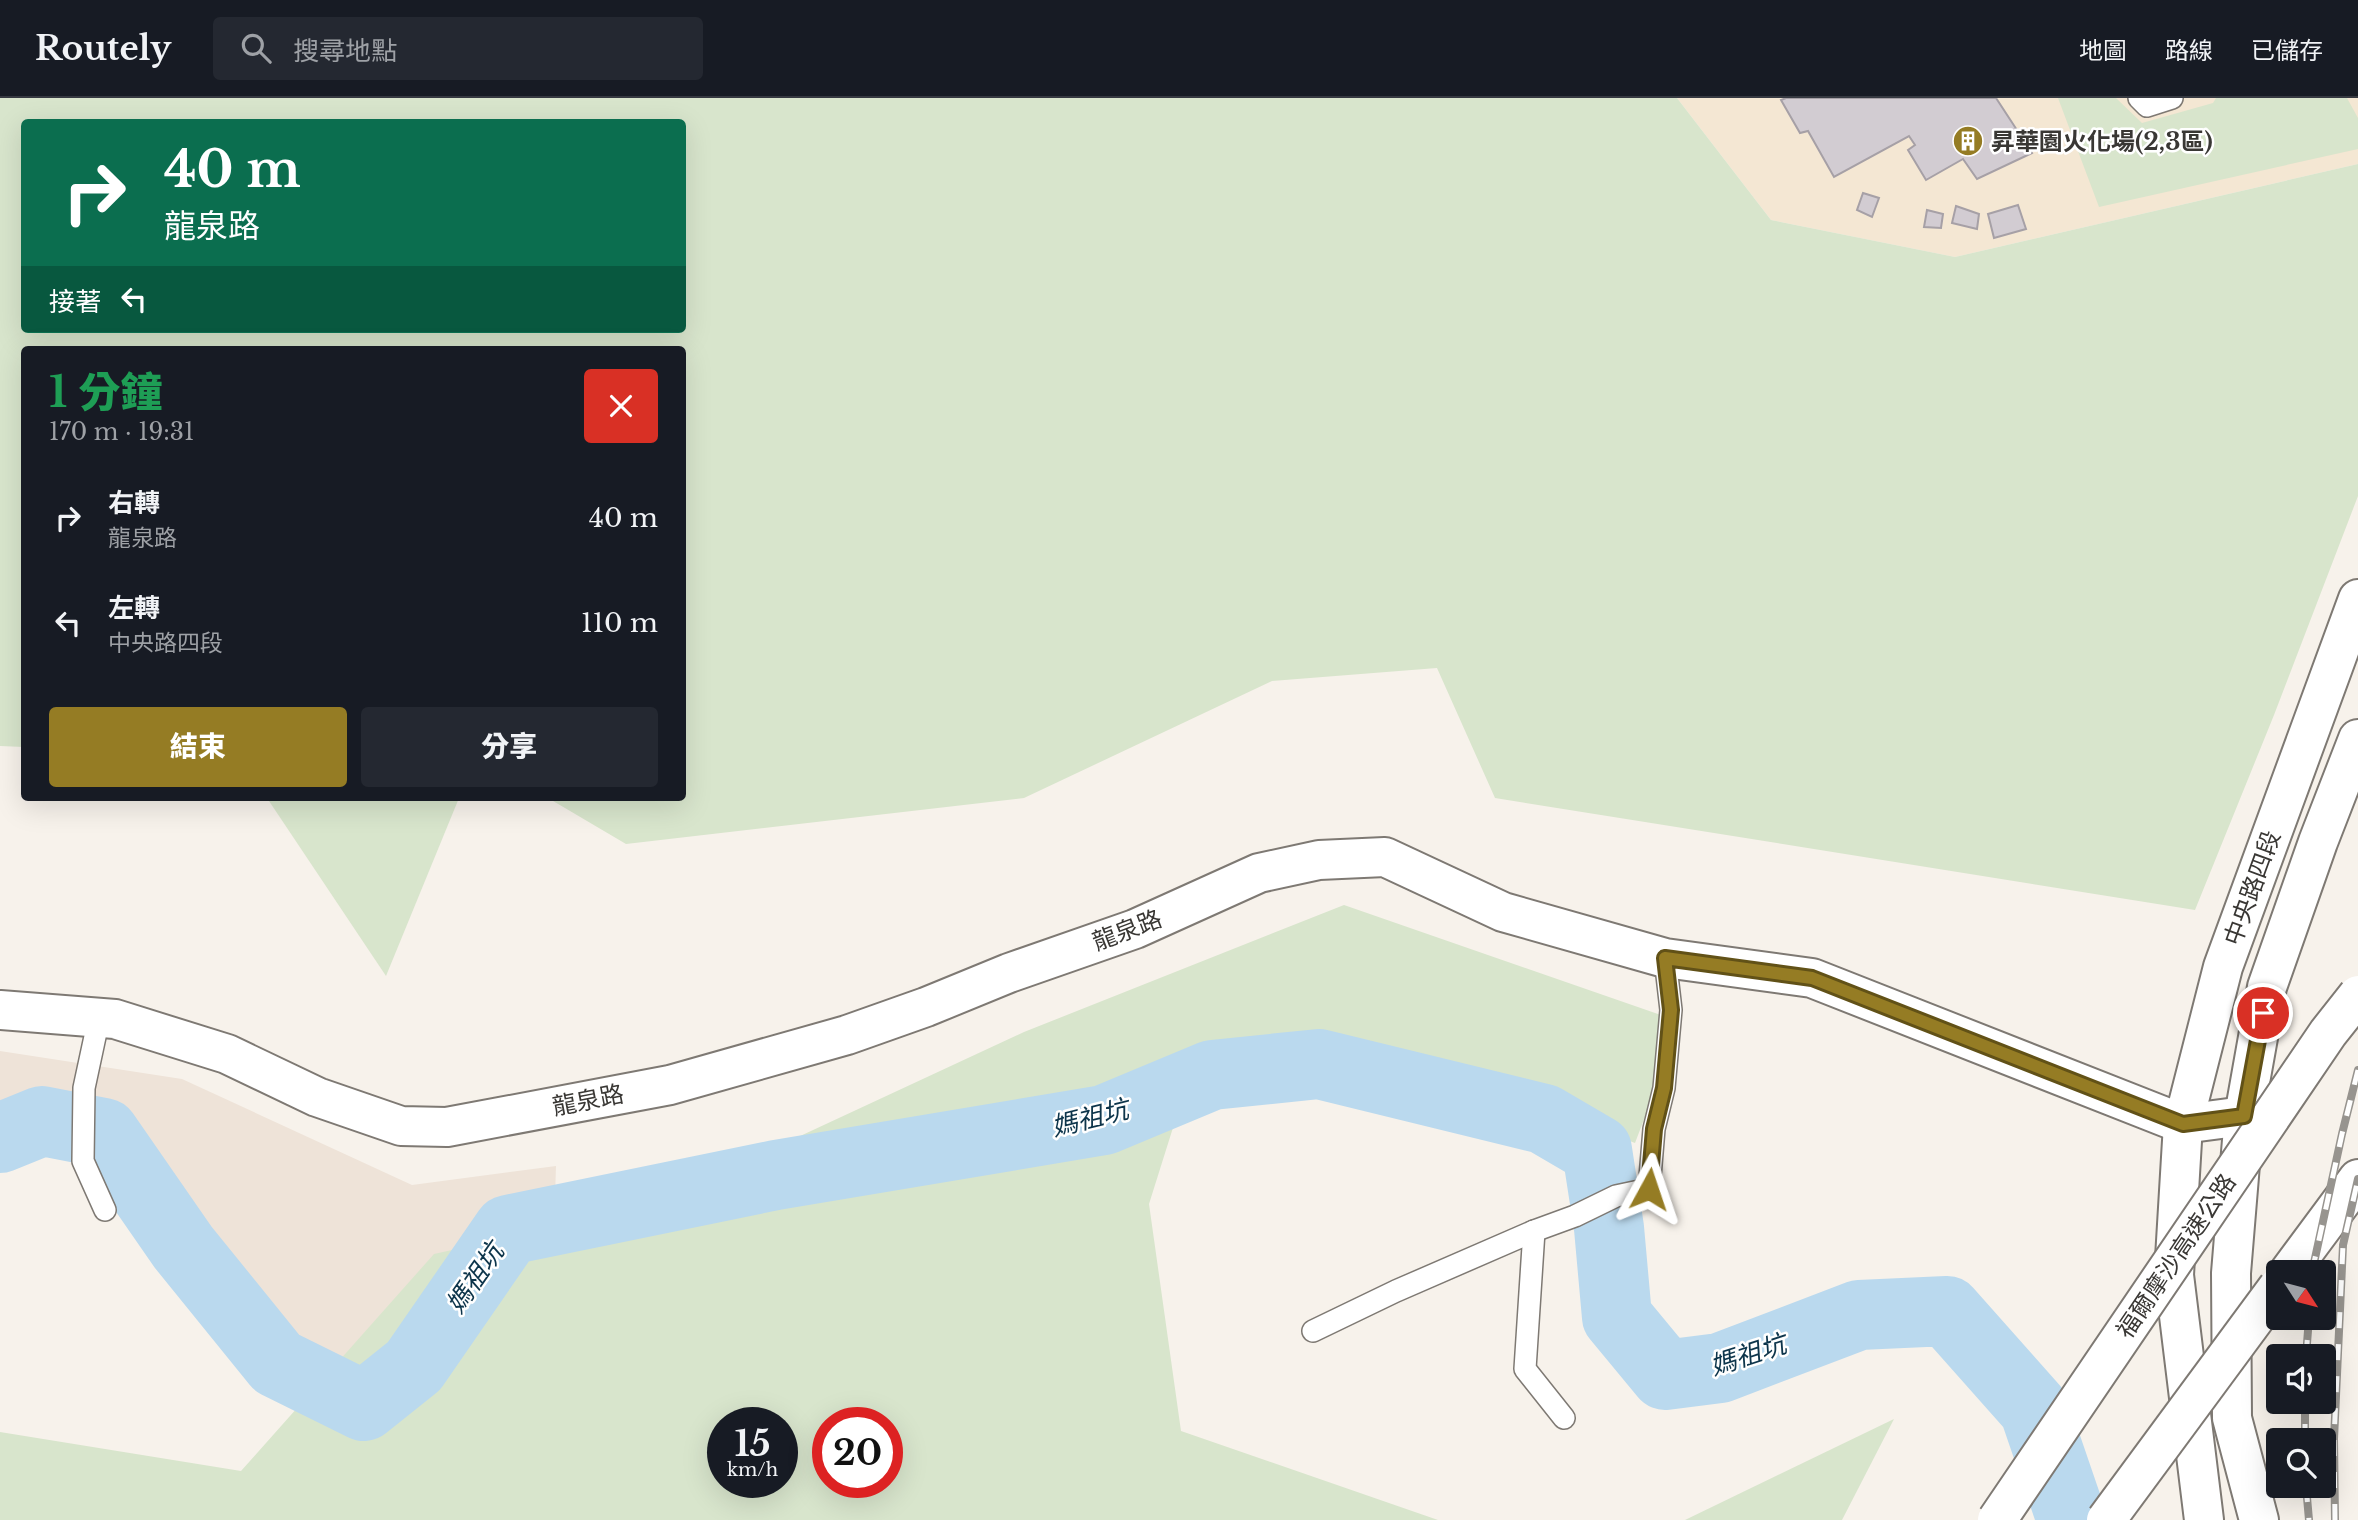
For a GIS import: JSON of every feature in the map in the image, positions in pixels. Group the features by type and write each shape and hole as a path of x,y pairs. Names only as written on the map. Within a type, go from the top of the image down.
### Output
{"main road":[{"name":"中央路四段","path":"2204,1520 2174,1275 2183,1124 2223,967 2358,599"},
{"name":"中央路四段","path":"2254,1515 2232,1418 2231,1273 2244,1116 2267,987 2358,739"},
{"name":"龍泉路","path":"0,1010 115,1019 227,1054 317,1097 401,1126 447,1127 670,1085 847,1035 1009,973 1135,929 1259,873 1319,860 1385,857 1503,912 1665,958 1812,978 2183,1124 2244,1116"},
{"name":"福爾摩沙高速公路","path":"1997,1520 2328,1033 2358,995"},
{"path":"2298,1260 2358,1179"},
{"path":"2106,1520 2266,1303"}],"lane":[{"path":"2139,98 2147,106 2172,98"},
{"path":"1313,1331 1396,1291 1575,1216 1616,1196 1649,1189 1654,1129 1664,1088 1671,1010 1665,958"},
{"path":"99,1018 84,1088 83,1161 105,1210"},
{"path":"1534,1231 1525,1369 1564,1418"}],"shaded area":[{"path":"1677,98 2358,98 2358,164 1955,257 1771,220"},
{"path":"0,1051 182,1079 412,1185 556,1166 553,1258 359,1402 252,1304 167,1172 85,1103 0,1110"}],"green space":[{"path":"0,98 1677,98 1771,220 1955,257 2358,164 2358,496 2195,910 1495,798 1437,668 1272,681 1024,798 626,844 553,801 686,801 686,346 21,346 21,747 0,746"},
{"path":"2058,98 2116,98 2142,123 2213,103 2216,98 2347,98 2358,118 2358,149 2099,207"},
{"path":"269,801 458,801 386,976"},
{"path":"1344,905 1681,1022 1635,1143 1437,1067 1199,1045 1149,1204 1181,1431 1438,1520 0,1520 0,1432 241,1471 434,1254 652,1205 1024,1032"},
{"path":"1894,1419 1842,1520 1685,1520"}],"building":[{"name":"昇華園火化場(2,3區)","path":"1996,98 2032,153 1977,179 1963,159 1926,180 1908,150 1915,145 1909,136 1834,177 1808,131 1800,133 1781,100"},
{"path":"1863,193 1879,198 1872,217 1857,210"},
{"path":"2018,205 2026,229 1994,238 1988,214"},
{"path":"1956,206 1979,214 1977,229 1952,223"},
{"path":"1927,210 1943,214 1941,228 1924,227"}],"waterway":[{"name":"媽祖坑","path":"0,1138 42,1121 104,1133 183,1247 277,1363 364,1406 414,1366 508,1230 776,1175 1104,1120 1212,1075 1319,1064 1544,1119 1597,1150 1609,1228 1617,1317 1665,1375 1720,1368 1859,1315 1947,1311 2034,1409 2072,1520"}],"railway":[{"path":"2315,1260 2358,1070"},
{"path":"2335,1520 2334,1439 2343,1245 2358,1179"},
{"path":"2307,1344 2308,1330"},
{"path":"2305,1414 2305,1428"},
{"path":"2307,1498 2309,1520"}],"place":[{"name":"昇華園火化場(2,3區)","path":"1968,141"}],"route":[{"path":"1649,1189 1654,1129 1664,1088 1671,1010 1665,958 1812,978 2183,1124 2244,1116 2263,1013"}]}
